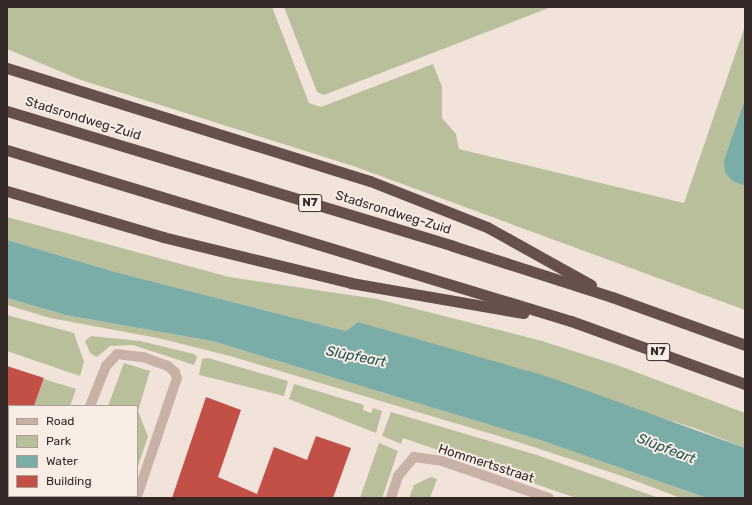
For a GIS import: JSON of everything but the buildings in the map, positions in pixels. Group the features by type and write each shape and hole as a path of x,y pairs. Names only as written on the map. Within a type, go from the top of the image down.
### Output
{"highway":[{"name":"N7","path":"7,68 370,181 487,227 612,297"},
{"name":"Stadsrondweg-Zuid","path":"7,111 453,246 612,297 745,345"},
{"name":"N7","path":"7,150 570,321 745,384"},
{"name":"N7","path":"7,191 163,237 351,283 570,321"}],"street":[{"path":"90,405 106,366 118,354 142,357 168,366 175,372 177,378 138,494"},
{"name":"Hommertsstraat","path":"391,498 398,476 414,457 442,461 549,498"}],"green space":[{"path":"7,7 272,7 309,103 321,107 433,64 442,87 442,118 456,134 459,149 684,203 745,26 745,99 724,160 732,181 745,186 745,310 356,167 78,79 7,49"},
{"path":"284,7 551,7 324,95 317,92"},
{"path":"7,217 229,277 377,299 542,341 617,365 745,413 745,448 697,429 358,322 346,331 119,273 7,240"},
{"path":"7,298 65,315 212,341 540,440 707,498 681,498 625,477 512,440 230,356 158,338 50,318 7,305"},
{"path":"7,315 74,333 84,362 80,376 7,351"},
{"path":"91,336 140,341 194,354 197,357 194,365 133,345 110,346 97,357 90,353 85,341"},
{"path":"208,358 288,381 284,396 199,375 202,359"},
{"path":"124,363 150,371 138,411 138,405 108,405"},
{"path":"44,379 76,389 70,405 34,405"},
{"path":"294,384 364,405 363,410 371,413 373,408 382,411 376,433 289,399"},
{"path":"138,411 148,437 138,466"},
{"path":"391,412 537,455 659,498 576,498 403,438 401,444 382,436"},
{"path":"379,443 398,451 382,498 360,498"},
{"path":"8,472 8,497 39,497 39,498 7,498"},
{"path":"431,477 437,479 430,498 409,498 414,485"}],"water":[{"path":"745,99 745,186 732,181 725,172 724,160"},
{"name":"Slûpfeart","path":"7,240 119,273 346,331 358,322 549,377 745,448 745,498 707,498 540,440 212,341 65,315 7,298"}]}
